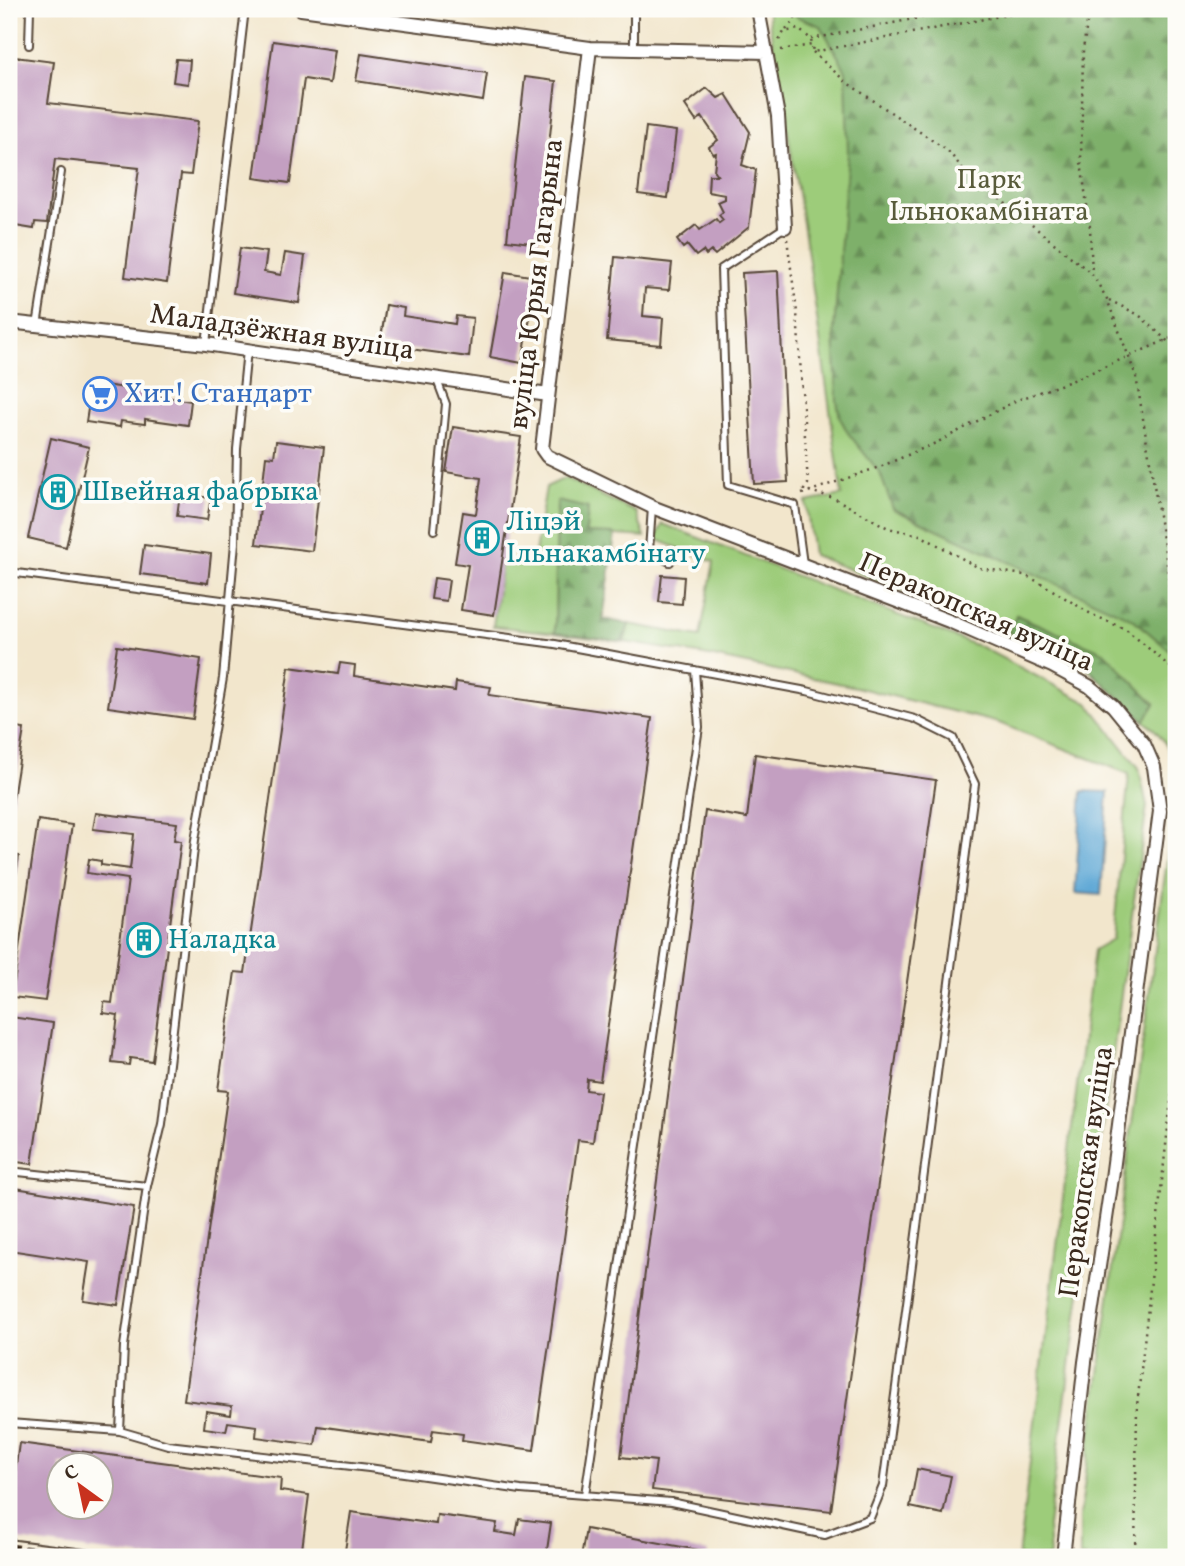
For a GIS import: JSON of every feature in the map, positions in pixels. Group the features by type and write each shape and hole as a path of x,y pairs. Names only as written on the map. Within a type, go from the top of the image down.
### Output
{"street":[{"path":"300,9 590,48 766,52"},
{"path":"758,9 782,148 785,227"},
{"name":"вуліца Юрыя Гагарына","path":"590,48 542,449 547,456 652,507 803,566"},
{"name":"Маладзёжная вуліца","path":"9,322 206,344 548,396"},
{"name":"Перакопская вуліца","path":"803,566 948,621 1052,666 1089,686 1113,706 1144,744 1154,767 1160,811 1085,1362 1063,1557"}],"lane":[{"path":"29,45 30,9"},
{"path":"206,344 245,9"},
{"path":"634,9 634,50"},
{"path":"37,326 61,172"},
{"path":"785,227 721,269 727,472 728,485 795,505 803,566"},
{"path":"120,1431 124,1346 147,1186 162,1124 195,839 223,678 235,543 237,449 247,350"},
{"path":"434,530 446,404 437,380"},
{"path":"652,507 649,551 670,562"},
{"path":"9,572 230,603 555,643 807,691 915,719 953,738 975,784 883,1486 870,1518 825,1535 671,1502 521,1490 369,1468 168,1445 120,1431 9,1423"},
{"path":"585,1495 699,727 695,670"},
{"path":"9,1171 147,1186"}],"path":[{"path":"766,52 803,9"},
{"path":"811,39 965,9"},
{"path":"813,52 1036,9"},
{"path":"1089,9 1083,50 1081,149 1090,226 1092,274"},
{"path":"784,32 799,29 811,39 813,52 846,82 948,151 962,168 1092,274 1107,299 1136,376 1167,564 1176,640"},
{"path":"766,52 812,45"},
{"path":"785,227 797,312 808,484 802,494 882,466 938,442 1017,400 1070,381 1176,336"},
{"path":"1107,299 1139,315 1176,349"},
{"path":"809,491 834,498 888,528 920,535 979,568 1024,575 1041,583 1091,614 1126,630 1176,672"},
{"path":"1135,1557 1137,1406 1176,1055"}],"green space":[{"name":"Парк Ільнокамбіната","path":"767,9 1176,9 1176,788 1165,743 1144,721 1155,703 1017,615 1009,633 813,555 806,502 842,495 806,241"},
{"name":"Парк Ільнокамбіната","path":"792,9 1176,9 1176,656 1133,619 893,509 880,473 848,433 840,418 837,401 834,330 848,153 846,71 821,26 797,17"},
{"path":"565,478 636,512 645,537 585,533 557,502 555,633 493,626 502,561 533,565 546,487"},
{"path":"557,501 588,508 586,533 615,534 603,619 629,624 624,642 555,633"},
{"path":"663,524 983,648 1088,703 1139,768 1147,806 1048,1526 1050,1557 1018,1557 1094,950 1113,939 1129,774 999,723 856,687 704,655 624,642 629,624 700,637 714,562 655,539"},
{"path":"1016,615 1104,652 1155,704 1144,721 1085,666 1009,633"},
{"path":"1176,791 1176,1557 1080,1557 1080,1517"}],"water":[{"path":"1082,791 1108,792 1101,895 1075,893"}],"building":[{"path":"273,41 335,50 330,83 304,79 290,183 254,178"},
{"path":"361,54 487,73 483,101 356,81"},
{"path":"15,57 54,62 48,103 198,121 191,175 181,174 167,283 125,277 139,168 55,159 47,223 35,222 34,229 9,225 9,111"},
{"path":"176,59 190,60 188,84 173,82"},
{"path":"525,77 556,81 538,244 507,240"},
{"path":"707,88 718,98 726,94 750,132 742,165 756,170 749,227 715,255 711,251 706,255 703,251 696,256 687,245 683,248 677,240 696,225 700,230 716,219 719,223 723,220 719,215 723,212 718,202 725,199 725,195 708,192 709,175 717,175 714,171 716,153 713,154 709,147 718,140 702,117 696,121 685,105"},
{"path":"646,127 676,131 668,198 638,194"},
{"path":"240,248 267,252 264,272 281,275 285,253 305,256 299,303 233,293"},
{"path":"615,257 672,263 669,290 645,288 643,316 663,318 661,345 607,340"},
{"path":"778,271 788,482 754,484 742,273"},
{"path":"505,272 537,277 522,363 490,357"},
{"path":"386,305 404,308 403,316 455,324 456,316 473,318 469,357 380,345"},
{"path":"92,383 191,401 188,425 145,419 145,424 121,421 120,427 86,422"},
{"name":"Ліцэй Ільнакамбінату","path":"453,427 521,437 494,615 461,610 468,565 455,563 463,512 476,514 481,478 446,472"},
{"name":"Швейная фабрыка","path":"51,438 89,447 66,547 28,538"},
{"path":"276,441 324,447 312,551 256,544 266,456 274,457"},
{"path":"180,494 211,498 207,520 177,516"},
{"path":"144,545 211,554 208,583 140,574"},
{"path":"662,575 684,577 682,604 659,602"},
{"path":"434,578 449,580 446,601 431,599"},
{"path":"117,646 201,659 193,719 108,707"},
{"path":"340,663 355,665 354,676 455,691 456,682 491,687 489,695 652,718 600,1081 587,1079 586,1090 600,1092 593,1142 578,1140 534,1450 462,1440 463,1434 433,1430 431,1442 318,1426 315,1445 256,1437 257,1426 228,1422 226,1431 204,1428 206,1411 231,1415 232,1406 184,1400 228,1091 218,1090 235,972 245,973 289,667 338,674"},
{"path":"9,727 24,729 10,818 9,817"},
{"path":"755,754 936,780 831,1511 652,1490 656,1461 621,1457 705,811 747,818"},
{"name":"Наладка","path":"96,813 177,823 174,840 181,841 152,1061 130,1058 129,1065 112,1063 118,1015 103,1013 104,1002 112,1003 128,879 87,873 89,859 101,861 101,865 130,869 134,834 93,829"},
{"path":"38,820 72,825 45,1001 12,997"},
{"path":"9,855 19,856 10,914 9,914"},
{"path":"11,1017 53,1023 32,1164 9,1161"},
{"path":"9,1187 134,1207 118,1305 83,1300 89,1262 9,1250"},
{"path":"19,1443 71,1450 46,1450 46,1520 116,1520 116,1456 281,1478 280,1491 309,1495 301,1557 145,1557 9,1539 9,1518"},
{"path":"917,1469 951,1476 943,1514 910,1507"},
{"path":"351,1512 436,1524 437,1515 497,1523 495,1532 516,1535 519,1519 551,1523 546,1557 344,1557"},
{"path":"586,1529 709,1552 708,1557 581,1557"}],"railway":[{"path":"9,1546 91,1557"}],"place":[{"name":"Хит! Стандарт","path":"100,394"},
{"name":"Швейная фабрыка","path":"58,492"},
{"name":"Ліцэй Ільнакамбінату","path":"482,538"},
{"name":"Наладка","path":"144,940"}]}
